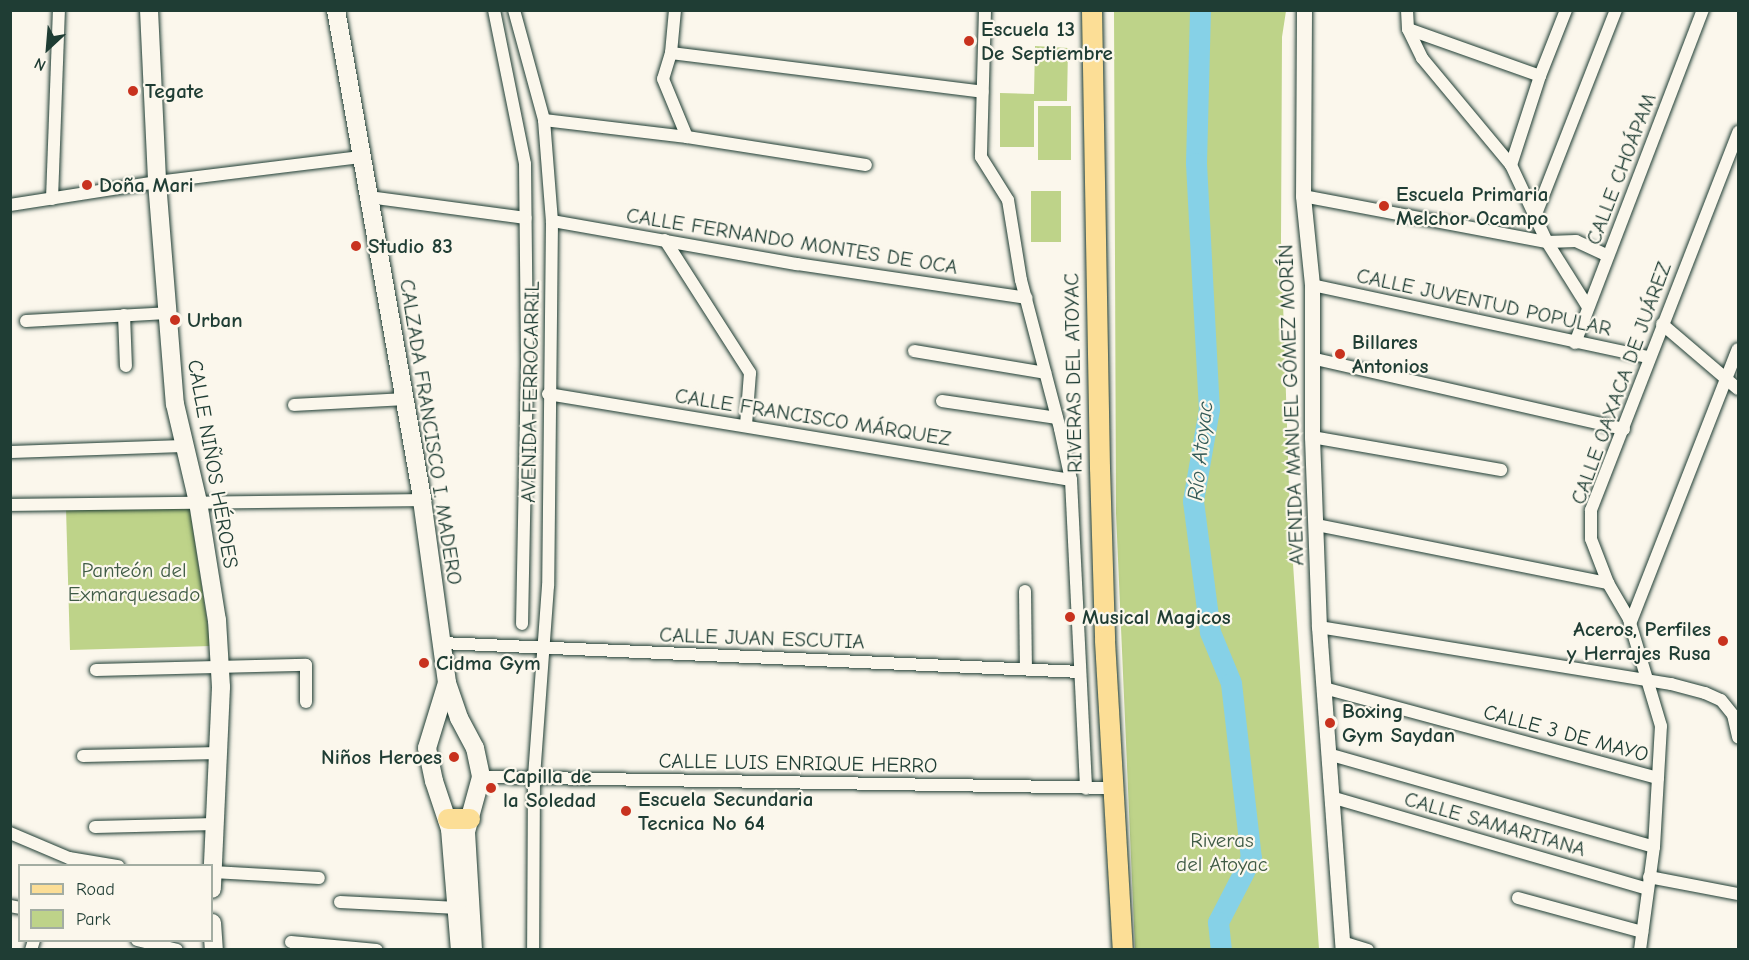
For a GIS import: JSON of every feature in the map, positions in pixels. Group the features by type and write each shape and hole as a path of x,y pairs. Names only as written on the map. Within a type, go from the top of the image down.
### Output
{"main road":[{"name":"CALLE NIÑOS HÉROES","path":"149,10 157,182 175,404 198,502 217,620 220,666 219,753 213,864"},
{"name":"CALZADA FRANCISCO I. MADERO","path":"336,10 422,500 447,683 459,718 475,748 481,777 466,832 473,950"},
{"name":"RIVERAS DEL ATOYAC","path":"1092,10 1100,479 1106,641 1123,950"},
{"name":"CALZADA FRANCISCO I. MADERO","path":"447,683 427,748 434,781 448,819 458,908 460,950"},
{"path":"448,819 470,819"}],"street":[{"path":"52,199 59,10"},
{"path":"494,10 525,164 527,365 522,624"},
{"name":"AVENIDA FERROCARRIL","path":"514,10 544,120 552,221 548,394 548,586 534,777 533,950"},
{"path":"675,10 671,53 663,79 687,137"},
{"path":"985,10 981,157 1008,200 1026,298 1071,480 1086,789"},
{"name":"AVENIDA MANUEL GÓMEZ MORÍN","path":"1304,10 1303,196 1312,285 1312,436 1319,627 1342,946"},
{"path":"1407,10 1408,29 1422,58 1511,165 1517,181 1536,214 1547,242 1588,307"},
{"path":"1511,165 1540,76 1566,10"},
{"path":"1536,214 1616,10"},
{"name":"CALLE CHOÁPAM","path":"1575,342 1704,10"},
{"path":"1408,29 1540,76"},
{"path":"671,53 983,92"},
{"path":"544,120 687,137 866,165"},
{"name":"CALLE OAXACA DE JUÁREZ","path":"1640,950 1654,847 1661,726 1630,624 1608,584 1591,539 1591,510 1738,132"},
{"path":"10,205 157,182 360,157"},
{"path":"1303,196 1547,242 1576,241 1608,256"},
{"path":"369,197 526,218"},
{"name":"CALLE FERNANDO MONTES DE OCA","path":"552,221 797,264 1026,298"},
{"path":"665,240 750,373 746,426"},
{"name":"CALLE JUVENTUD POPULAR","path":"1312,285 1649,357"},
{"path":"26,321 167,313"},
{"path":"124,315 126,366"},
{"path":"1662,324 1738,389"},
{"path":"1630,624 1738,350"},
{"path":"914,351 1045,373"},
{"path":"1311,358 1624,429"},
{"name":"CALLE FRANCISCO MÁRQUEZ","path":"548,394 1071,480"},
{"path":"294,405 405,399"},
{"path":"942,401 1057,418"},
{"path":"1312,436 1501,470"},
{"path":"10,452 184,446"},
{"path":"10,505 422,500"},
{"path":"1317,525 1608,584"},
{"path":"1025,591 1026,669"},
{"path":"1319,627 1647,682 1671,684 1721,700 1733,715 1738,737"},
{"name":"CALLE JUAN ESCUTIA","path":"442,643 1080,672"},
{"path":"96,670 306,665 306,702"},
{"name":"CALLE 3 DE MAYO","path":"1324,688 1658,778"},
{"path":"83,756 219,753"},
{"path":"1328,754 1654,847"},
{"name":"CALLE LUIS ENRIQUE HERRO","path":"481,777 1115,788"},
{"name":"CALLE SAMARITANA","path":"1331,797 1648,883 1738,894"},
{"path":"95,827 215,824"},
{"path":"10,833 54,859 69,858 106,864"},
{"path":"213,880 319,878"},
{"path":"1518,898 1642,932"},
{"path":"340,902 458,908"},
{"path":"144,942 177,950"},
{"path":"291,942 377,950"},
{"path":"1342,946 1368,950"}],"green space":[{"name":"Riveras del Atoyac","path":"1114,11 1286,11 1282,37 1281,240 1290,519 1319,949 1135,949 1116,513"},
{"path":"1035,46 1068,48 1067,101 1034,101 1034,147 1000,147 1000,93 1034,94"},
{"path":"1038,106 1071,106 1071,160 1038,160"},
{"path":"1031,191 1061,191 1061,242 1031,242"},
{"name":"Panteón del Exmarquesado","path":"189,504 211,646 70,650 66,508"}],"waterway":[{"name":"Río Atoyac","path":"1200,10 1196,163 1209,409 1193,501 1210,632 1231,683 1251,858 1218,922 1221,950"}],"place":[{"name":"Escuela 13 De Septiembre","path":"969,41"},
{"name":"Tegate","path":"133,91"},
{"name":"Doña Mari","path":"87,185"},
{"name":"Escuela Primaria Melchor Ocampo","path":"1384,206"},
{"name":"Studio 83","path":"356,246"},
{"name":"Urban","path":"175,320"},
{"name":"Billares Antonios","path":"1340,354"},
{"name":"Musical Magicos","path":"1070,617"},
{"name":"Aceros, Perfiles y Herrajes Rusa","path":"1723,641"},
{"name":"Cidma Gym","path":"424,663"},
{"name":"Boxing Gym Saydan","path":"1330,723"},
{"name":"Niños Heroes","path":"454,757"},
{"name":"Capilla de la Soledad","path":"491,788"},
{"name":"Escuela Secundaria Tecnica No 64","path":"626,811"}]}
